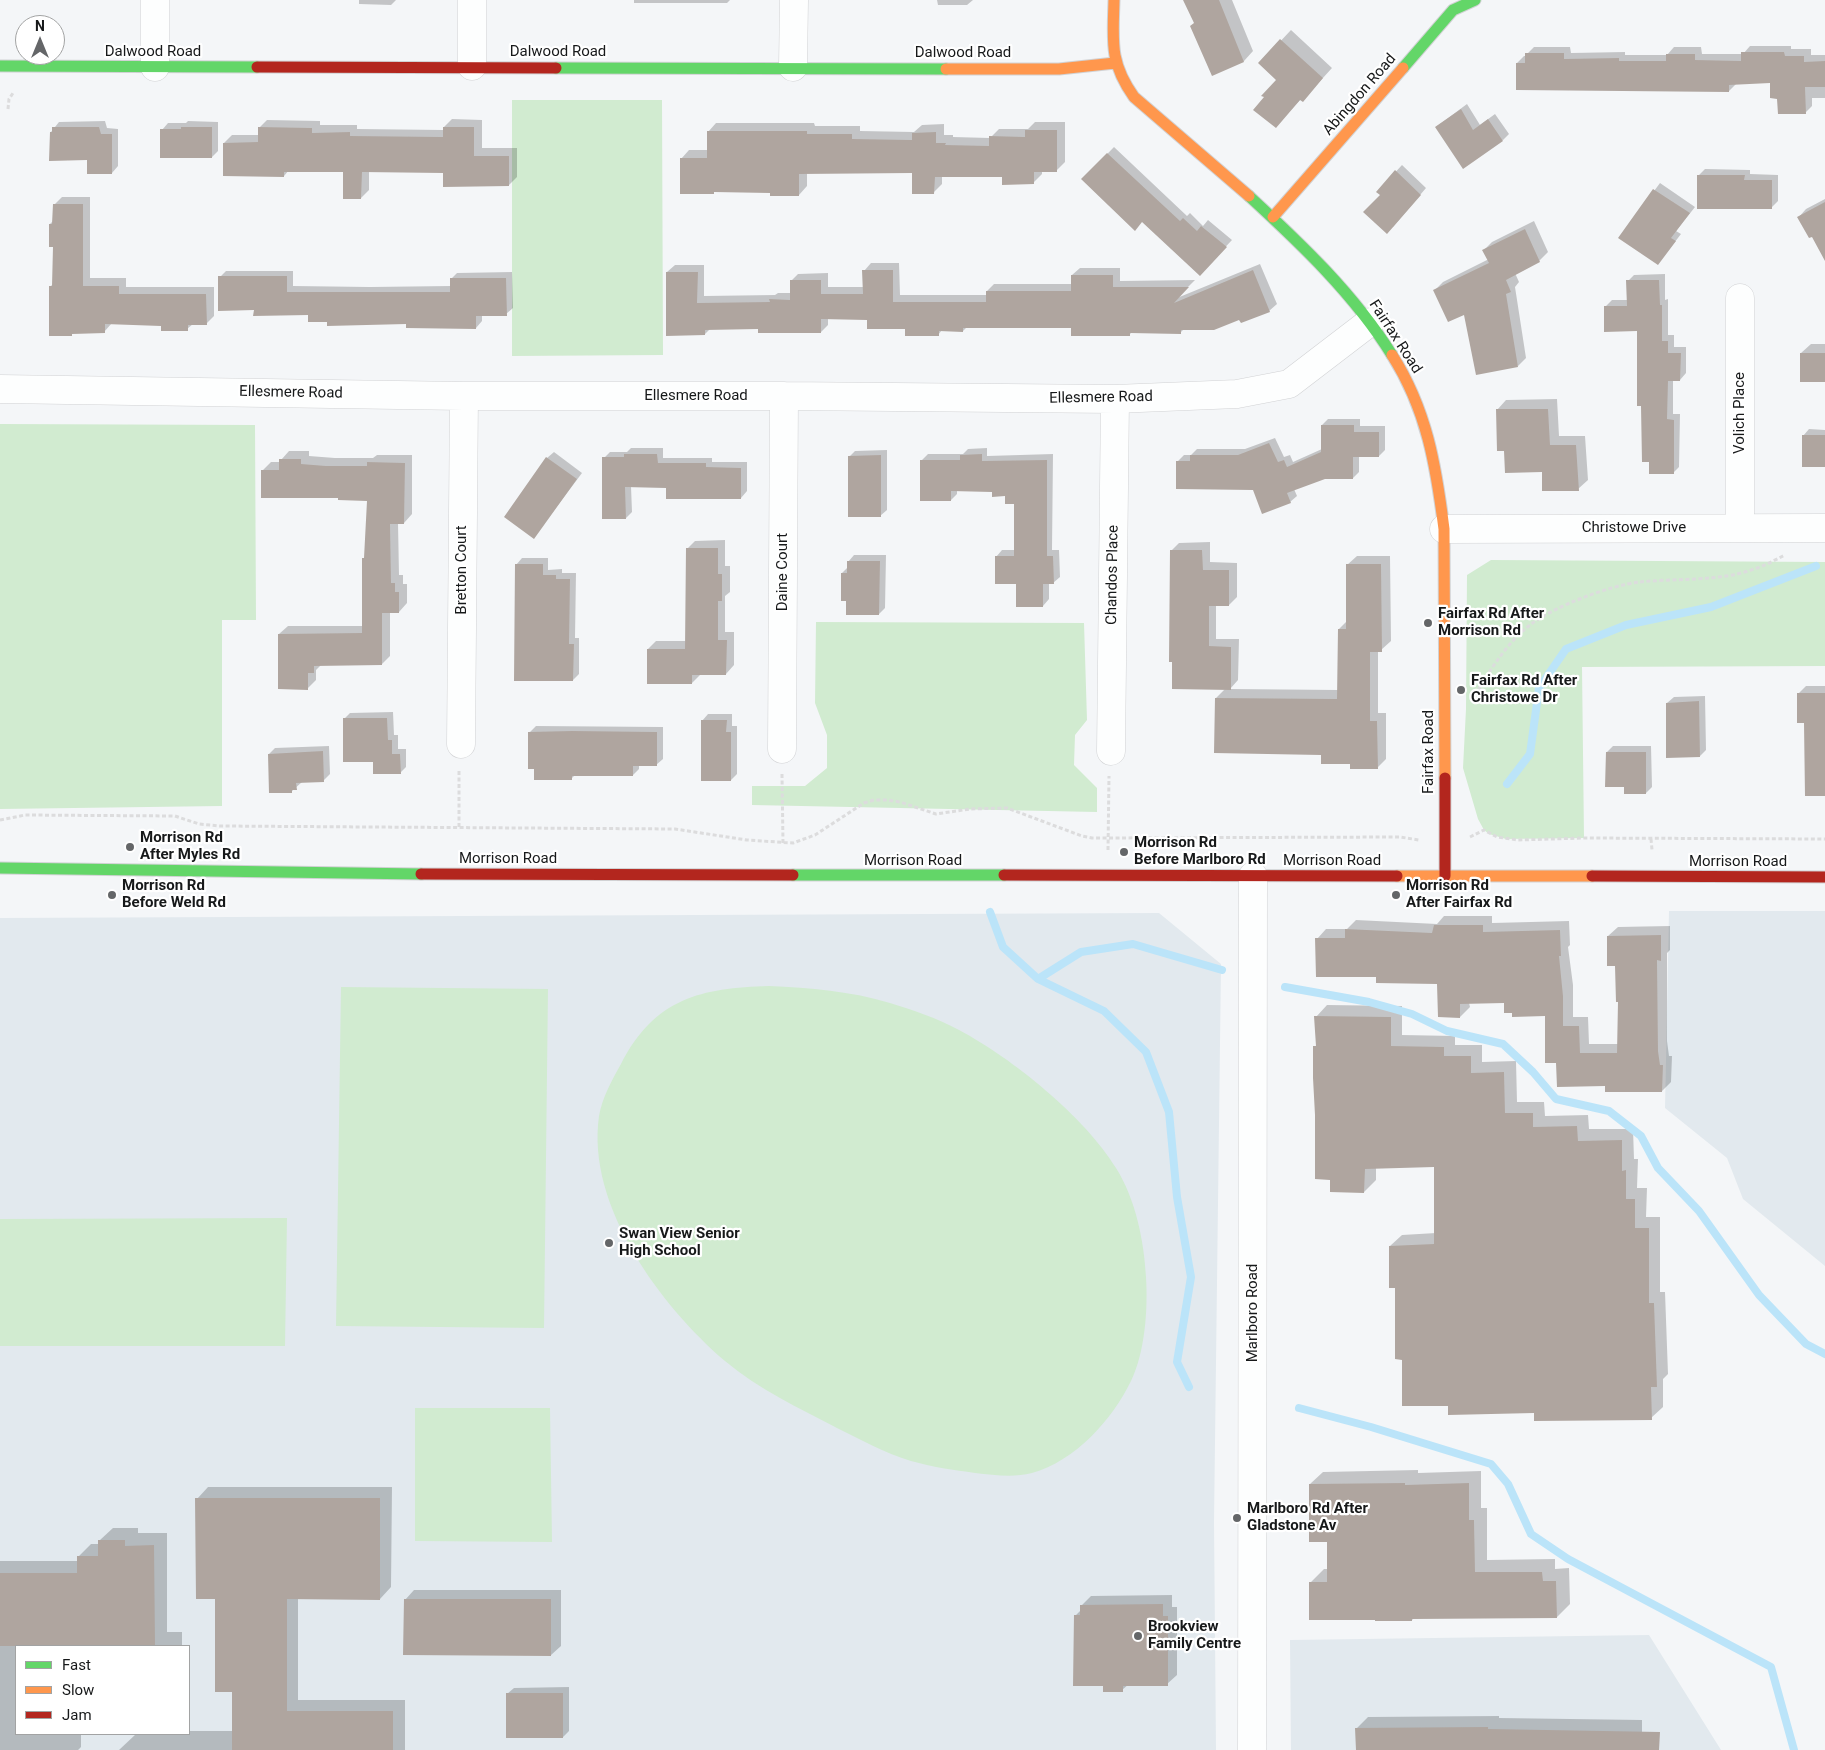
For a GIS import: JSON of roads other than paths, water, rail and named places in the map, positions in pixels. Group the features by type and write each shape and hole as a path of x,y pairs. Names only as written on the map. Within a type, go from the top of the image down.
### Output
{"street":[{"path":"155,0 155,67"},
{"path":"472,0 472,66"},
{"path":"794,0 794,67"},
{"name":"Fairfax Road","path":"1114,0 1113,38 1116,63 1122,80 1134,98 1273,217 1316,258 1370,322 1400,366 1418,404 1431,446 1444,529 1445,876"},
{"name":"Abingdon Road","path":"1273,217 1460,3"},
{"name":"Dalwood Road","path":"0,66 1059,69 1116,63"},
{"name":"Volich Place","path":"1740,298 1740,528"},
{"name":"Ellesmere Road","path":"0,389 464,396 1116,399 1236,394 1289,384 1370,322"},
{"name":"Bretton Court","path":"461,744 464,396"},
{"name":"Daine Court","path":"782,749 784,396"},
{"name":"Chandos Place","path":"1111,751 1116,399"},
{"name":"Christowe Drive","path":"1444,529 1825,528"},
{"name":"Morrison Road","path":"0,868 469,874 1825,877"},
{"name":"Marlboro Road","path":"1252,1750 1253,876"}],"waterway":[{"path":"1507,784 1530,754 1539,688 1566,649 1626,625 1711,607 1816,566"},
{"path":"990,912 1003,947 1038,979 1081,952 1133,944 1222,970"},
{"path":"1038,979 1104,1011 1146,1052 1169,1112 1177,1197 1191,1277 1177,1362 1189,1387"},
{"path":"1285,987 1369,1002 1412,1014 1447,1031 1503,1044 1533,1072 1556,1099 1609,1111 1641,1136 1658,1168 1699,1211 1759,1295 1806,1344 1825,1354"},
{"path":"1299,1408 1371,1427 1491,1464 1508,1484 1531,1534 1568,1559 1771,1667 1794,1750"}],"place":[{"name":"Fairfax Rd After Morrison Rd","path":"1428,623"},
{"name":"Fairfax Rd After Christowe Dr","path":"1461,690"},
{"name":"Morrison Rd After Myles Rd","path":"130,847"},
{"name":"Morrison Rd Before Marlboro Rd","path":"1124,852"},
{"name":"Morrison Rd Before Weld Rd","path":"112,895"},
{"name":"Morrison Rd After Fairfax Rd","path":"1396,895"},
{"name":"Swan View Senior High School","path":"609,1243"},
{"name":"Marlboro Rd After Gladstone Av","path":"1237,1518"},
{"name":"Brookview Family Centre","path":"1138,1636"}]}
